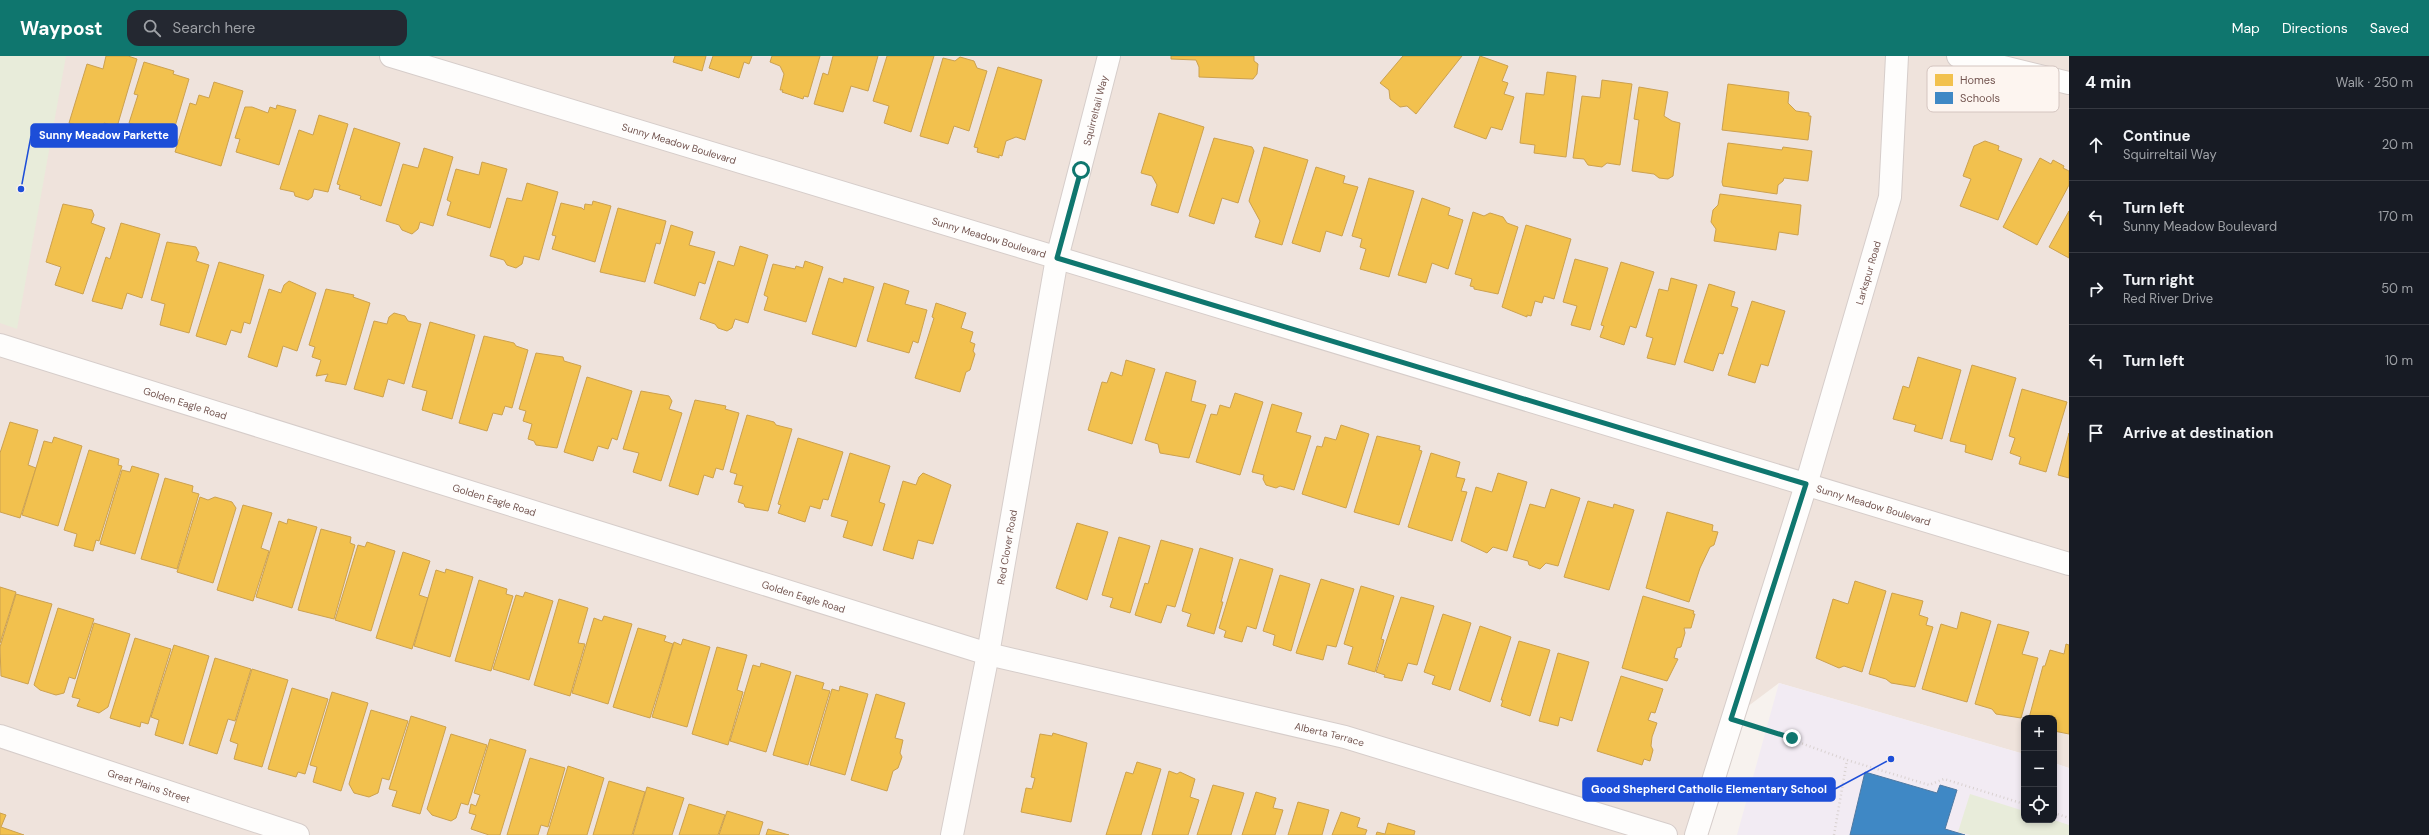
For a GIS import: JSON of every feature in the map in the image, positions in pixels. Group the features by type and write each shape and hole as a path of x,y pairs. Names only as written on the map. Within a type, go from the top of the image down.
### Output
{"street":[{"name":"Sunny Meadow Boulevard","path":"392,56 2069,564"},
{"name":"Squirreltail Way","path":"1057,258 1109,56"},
{"name":"Larkspur Road","path":"1696,835 1731,719 1806,484 1890,197 1897,56"},
{"path":"1958,56 1999,66"},
{"path":"2059,81 2069,83"},
{"name":"Red Clover Road","path":"952,835 988,654 1057,258"},
{"name":"Golden Eagle Road","path":"0,345 988,654"},
{"name":"Alberta Terrace","path":"988,654 1345,737 1666,835"},
{"name":"Great Plains Street","path":"0,736 298,835"}],"path":[{"path":"1731,719 1792,738 1848,760 1929,785 1944,779 2021,803"},
{"path":"1834,835 1848,760"},
{"path":"2057,814 2069,818"}],"shaded area":[{"path":"0,56 2069,56 2069,768 2057,764 2057,715 2021,715 2021,753 1779,683 1731,719 1696,835 0,835"},
{"path":"1779,683 2021,753 2021,823 2057,823 2057,764 2069,768 2069,835 1737,835"}],"green space":[{"path":"0,56 66,56 17,329 0,323"},
{"path":"1970,794 2021,810 2021,823 2057,823 2057,821 2069,825 2069,835 1970,835 1958,832"}],"building: Homes":[{"path":"106,56 128,56 137,59 117,127 104,123 102,131 96,135 86,132 84,127 69,123 87,64 103,69"},
{"path":"675,56 706,56 702,71 673,62"},
{"path":"713,56 752,56 749,64 744,62 739,78 709,68"},
{"path":"772,56 820,56 808,97 804,96 803,99 780,90 784,74 780,66 770,62"},
{"path":"833,56 878,56 868,91 851,86 843,112 814,104 823,73 828,75"},
{"path":"887,56 934,56 911,132 884,123 889,106 873,101"},
{"path":"1171,56 1254,56 1254,61 1258,64 1257,74 1253,79 1199,77 1199,67 1196,60 1171,59"},
{"path":"1403,56 1462,56 1416,114 1407,106 1400,107 1390,99 1389,90 1380,83"},
{"path":"1480,56 1508,66 1502,81 1508,83 1504,94 1514,97 1502,130 1491,127 1486,139 1454,127"},
{"path":"960,57 974,61 977,68 987,71 969,131 954,126 948,144 920,136 943,58 955,61"},
{"path":"144,62 174,71 173,74 189,79 171,140 150,134 151,130 129,123 138,95 134,94"},
{"path":"998,67 1042,80 1025,140 1016,137 1006,141 1002,156 999,155 999,158 977,152 978,148 974,147"},
{"path":"1547,72 1576,76 1566,157 1534,153 1535,145 1520,143 1526,93 1544,95"},
{"path":"1602,80 1632,84 1620,165 1607,163 1602,167 1588,165 1584,159 1573,158 1582,96 1600,98"},
{"path":"214,82 243,91 221,166 175,152 190,103 196,105 199,95 209,98"},
{"path":"1728,84 1789,92 1788,103 1796,111 1809,113 1809,116 1811,116 1808,140 1722,130"},
{"path":"1639,87 1668,92 1664,116 1672,121 1680,123 1673,176 1668,179 1659,178 1654,174 1632,171 1639,120 1634,119"},
{"path":"277,105 296,110 279,165 236,152 240,139 235,138 245,107 252,107 268,113 270,107 276,109"},
{"path":"1159,113 1204,127 1178,213 1151,205 1157,185 1152,176 1141,173"},
{"path":"319,115 348,124 328,192 314,189 312,197 308,200 295,196 294,192 280,189 299,130 313,135"},
{"path":"354,128 400,143 381,206 360,199 361,196 339,189 340,185 337,184"},
{"path":"1214,138 1252,147 1254,151 1238,203 1222,198 1214,224 1189,216"},
{"path":"1985,141 1999,146 1998,150 2022,159 1998,220 1960,206 1971,179 1963,176 1974,146"},
{"path":"1728,143 1782,150 1783,147 1812,151 1808,181 1784,178 1778,185 1777,194 1723,186 1722,182"},
{"path":"1264,147 1308,160 1282,245 1255,237 1260,221 1249,201"},
{"path":"424,148 453,157 433,226 420,222 418,229 412,234 402,230 399,225 386,221 403,164 418,168"},
{"path":"2040,158 2051,164 2053,160 2064,166 2063,168 2069,171 2069,185 2037,245 2003,227"},
{"path":"482,162 507,169 490,228 447,215 451,202 447,200 456,169 479,175"},
{"path":"1316,167 1345,176 1343,183 1358,187 1342,236 1326,231 1320,252 1292,243"},
{"path":"1369,178 1414,191 1389,277 1360,269 1366,249 1360,247 1362,239 1352,236"},
{"path":"527,183 558,192 539,260 524,256 522,264 516,268 507,265 504,260 490,256 507,198 522,201"},
{"path":"1720,194 1801,205 1798,235 1779,232 1776,250 1714,241 1716,229 1711,222 1713,210 1718,205"},
{"path":"1422,198 1450,208 1448,215 1463,220 1448,269 1432,263 1426,283 1398,275"},
{"path":"593,201 611,206 595,262 552,249 556,236 552,235 561,203 582,208 584,210 585,204 592,205"},
{"path":"63,204 92,210 94,215 91,223 105,228 83,294 55,285 61,267 46,262"},
{"path":"618,208 666,221 660,244 656,243 645,282 600,272"},
{"path":"2069,211 2069,258 2049,247"},
{"path":"1473,212 1484,216 1490,213 1503,217 1507,223 1518,227 1498,294 1474,289 1474,287 1470,286 1472,279 1455,274"},
{"path":"121,223 160,234 142,298 127,293 122,309 92,301 106,257 110,259"},
{"path":"671,225 693,232 689,245 715,252 705,284 699,282 695,296 654,283"},
{"path":"1526,225 1571,239 1554,299 1544,296 1542,303 1535,301 1531,316 1527,315 1527,317 1502,307"},
{"path":"167,242 196,247 199,253 196,261 209,265 189,333 160,325 165,304 151,300"},
{"path":"740,246 768,255 748,323 735,319 732,328 727,331 718,328 715,324 700,319 718,261 734,266"},
{"path":"1575,259 1608,268 1590,330 1571,325 1577,306 1563,302"},
{"path":"805,261 823,267 806,322 764,310 768,297 764,295 773,264 795,269 796,266 803,268"},
{"path":"219,262 264,275 250,324 244,322 241,333 231,330 226,345 196,336"},
{"path":"1621,262 1654,272 1636,328 1630,326 1624,345 1600,337 1604,326 1601,325"},
{"path":"829,278 843,283 844,278 874,287 856,347 812,334"},
{"path":"1671,278 1697,285 1675,365 1647,358 1653,338 1646,336 1659,289 1668,291"},
{"path":"289,281 316,293 297,351 283,346 277,367 248,357 269,289 281,293 284,285"},
{"path":"884,283 909,291 905,304 927,310 918,343 913,341 909,353 867,341"},
{"path":"1709,284 1735,292 1731,306 1738,308 1723,354 1719,353 1713,371 1684,362"},
{"path":"326,289 354,295 353,297 370,303 346,385 325,381 328,374 316,376 321,360 312,357 315,347 309,345"},
{"path":"1752,301 1785,311 1768,366 1761,364 1755,383 1728,375"},
{"path":"936,303 966,313 961,328 973,332 970,342 975,344 973,351 975,354 970,370 966,372 960,392 915,378 934,318 932,317"},
{"path":"394,313 405,316 408,321 421,324 404,384 388,379 383,397 354,389 374,321 387,324 389,317"},
{"path":"430,322 475,335 452,419 422,410 427,391 412,387"},
{"path":"484,336 514,343 516,346 528,350 512,408 505,406 502,415 493,413 487,431 459,423"},
{"path":"536,353 563,357 564,361 581,366 557,448 536,445 534,441 528,439 532,424 523,421 526,411 519,409"},
{"path":"1918,357 1961,370 1942,439 1914,431 1916,425 1893,419 1903,386 1909,388"},
{"path":"1126,360 1155,369 1132,444 1088,430 1102,382 1107,383 1111,372 1122,376"},
{"path":"1972,365 2016,378 1992,460 1965,452 1966,445 1950,441"},
{"path":"1166,372 1196,381 1191,401 1206,405 1189,458 1160,453 1158,444 1145,440"},
{"path":"587,377 632,391 617,440 612,438 608,449 598,446 593,461 564,452"},
{"path":"2022,389 2067,402 2046,472 2019,464 2021,457 2010,453 2015,438 2009,436"},
{"path":"641,391 669,396 672,401 669,409 682,413 661,481 633,472 639,453 623,449"},
{"path":"1235,393 1263,402 1240,475 1196,462 1211,414 1217,415 1220,405 1230,408"},
{"path":"695,400 726,406 725,409 739,413 723,470 716,468 713,478 704,475 698,495 669,486"},
{"path":"1272,404 1302,413 1296,432 1311,436 1294,490 1280,486 1276,488 1266,485 1263,479 1264,475 1252,472"},
{"path":"747,415 774,422 776,425 792,429 768,511 745,507 744,504 738,502 743,486 734,484 737,474 730,472"},
{"path":"10,422 38,430 28,465 36,468 20,518 0,512 0,453"},
{"path":"1341,425 1369,434 1346,508 1302,494 1317,446 1322,447 1325,437 1336,440"},
{"path":"2069,433 2069,478 2058,475"},
{"path":"1377,436 1420,446 1419,450 1422,451 1399,525 1354,512"},
{"path":"54,437 82,446 58,526 22,515 44,441 52,443"},
{"path":"798,438 843,452 828,500 823,499 820,509 810,506 805,522 778,513 781,505 778,504"},
{"path":"89,450 119,459 118,465 122,466 99,541 96,540 93,551 74,546 77,534 64,530"},
{"path":"850,453 890,466 879,502 885,504 872,546 843,537 848,521 831,516"},
{"path":"1431,453 1460,462 1456,477 1465,479 1461,491 1467,492 1452,541 1408,527"},
{"path":"132,466 159,474 135,554 100,544 122,470 130,472"},
{"path":"923,473 951,485 933,544 918,540 913,559 883,550 903,481 916,485 919,477"},
{"path":"1498,473 1527,482 1507,551 1493,547 1487,553 1461,541 1476,487 1492,492"},
{"path":"165,478 193,486 192,492 199,494 177,569 141,559"},
{"path":"1551,489 1580,498 1558,566 1546,563 1540,569 1529,565 1528,561 1513,557 1530,504 1545,508"},
{"path":"200,497 208,500 215,497 232,502 236,508 213,583 177,572"},
{"path":"1588,501 1613,508 1614,504 1634,510 1609,590 1564,577"},
{"path":"243,505 272,513 261,548 269,551 253,601 217,590"},
{"path":"1667,512 1713,525 1712,531 1718,532 1714,545 1710,547 1700,568 1689,602 1646,588"},
{"path":"288,519 317,527 292,608 256,597 279,521 287,524"},
{"path":"1077,523 1108,532 1087,600 1056,588"},
{"path":"321,529 351,537 350,543 355,545 334,619 298,610"},
{"path":"1119,537 1150,546 1130,613 1110,607 1113,598 1102,595"},
{"path":"1161,540 1193,549 1175,607 1167,605 1161,623 1135,615 1145,583 1148,584"},
{"path":"367,542 395,551 371,631 335,620 358,545 365,547"},
{"path":"1200,548 1233,558 1214,634 1187,626 1191,614 1182,611"},
{"path":"403,552 430,561 419,595 428,598 412,649 376,638"},
{"path":"1240,559 1273,569 1256,629 1247,626 1242,642 1224,637 1226,631 1219,628"},
{"path":"446,569 473,577 450,657 414,646 436,570 445,573"},
{"path":"1280,575 1310,584 1291,651 1273,645 1275,635 1263,631"},
{"path":"1321,579 1354,589 1336,647 1327,645 1323,660 1296,653"},
{"path":"479,580 507,589 506,594 513,596 491,671 455,661"},
{"path":"1855,581 1886,591 1862,672 1844,666 1839,668 1816,658 1833,599 1848,604"},
{"path":"1361,586 1394,596 1381,639 1384,640 1375,672 1348,664 1353,647 1344,644"},
{"path":"0,587 16,592 0,643"},
{"path":"525,592 553,601 529,680 493,669 516,595 523,597"},
{"path":"1892,593 1923,601 1919,615 1928,618 1926,625 1933,627 1915,687 1891,683 1886,679 1869,674"},
{"path":"16,594 52,604 28,684 1,676 0,647"},
{"path":"1643,596 1694,611 1693,614 1695,614 1691,628 1684,628 1685,633 1681,647 1677,648 1674,658 1678,659 1667,681 1622,668"},
{"path":"1401,597 1434,606 1417,665 1408,663 1402,681 1384,677 1385,675 1376,672"},
{"path":"559,599 588,608 578,643 585,644 570,696 534,685"},
{"path":"58,608 94,619 75,679 69,677 64,693 56,695 40,690 34,685"},
{"path":"1961,612 1991,621 1967,702 1922,689 1941,624 1957,629"},
{"path":"1443,614 1471,623 1450,690 1432,684 1435,676 1424,672"},
{"path":"604,616 632,624 608,704 572,693 594,618 602,621"},
{"path":"94,623 130,634 108,707 99,713 77,706 80,699 72,697"},
{"path":"1998,624 2029,632 2022,654 2038,658 2021,718 1996,714 1992,709 1975,704"},
{"path":"1480,626 1511,637 1490,702 1459,690"},
{"path":"638,628 666,636 664,641 673,644 650,718 613,707"},
{"path":"135,638 171,649 148,724 141,722 140,727 110,718"},
{"path":"683,639 710,647 687,727 652,717 674,642 681,645"},
{"path":"1519,641 1550,650 1530,716 1501,706 1503,700 1501,700"},
{"path":"2066,644 2069,645 2069,734 2057,732 2057,715 2030,715 2043,666 2045,666 2050,650 2064,654"},
{"path":"174,645 209,656 183,744 155,735 159,720 151,717"},
{"path":"717,647 747,655 737,690 743,692 728,745 692,734"},
{"path":"1558,653 1589,662 1572,721 1560,717 1558,726 1539,721"},
{"path":"215,658 251,669 235,721 228,719 217,754 189,745"},
{"path":"761,663 791,672 766,752 730,741 753,665 760,667"},
{"path":"252,669 288,680 262,767 234,759 238,744 230,741"},
{"path":"796,675 824,683 822,689 830,691 808,765 773,755"},
{"path":"1621,676 1663,689 1655,713 1651,712 1648,720 1657,723 1652,737 1651,746 1653,750 1650,761 1644,759 1642,765 1597,751"},
{"path":"840,686 868,694 845,775 810,765 832,689 839,691"},
{"path":"292,688 328,699 305,774 298,772 296,777 268,769"},
{"path":"332,692 368,703 341,791 313,782 317,767 310,765"},
{"path":"876,694 905,703 895,738 903,740 900,753 902,757 898,768 893,771 887,791 851,780"},
{"path":"371,710 408,721 389,780 382,778 378,793 369,797 354,793 349,784"},
{"path":"411,716 446,727 420,814 392,806 397,791 389,789"},
{"path":"1053,733 1087,743 1071,822 1021,812 1026,788 1032,789 1035,778 1031,777 1040,734 1052,736"},
{"path":"451,734 487,745 468,805 461,803 456,818 451,821 432,815 427,809"},
{"path":"490,739 526,750 500,835 489,835 471,829 476,815 469,813 471,804 476,806 480,795 474,793"},
{"path":"530,758 565,768 548,827 541,825 538,835 507,835"},
{"path":"1137,762 1161,769 1141,835 1106,835 1126,772 1133,774"},
{"path":"568,766 604,778 587,835 547,835"},
{"path":"1169,771 1177,774 1180,772 1195,779 1190,797 1199,800 1188,835 1152,835"},
{"path":"609,781 645,792 632,835 593,835"},
{"path":"1213,785 1244,793 1231,835 1197,835"},
{"path":"647,787 684,798 672,835 633,835"},
{"path":"1256,792 1276,798 1273,808 1283,810 1275,835 1242,835"},
{"path":"1298,802 1329,810 1322,835 1288,835"},
{"path":"689,804 725,815 718,835 679,835"},
{"path":"727,811 763,822 759,835 719,835"},
{"path":"1341,812 1360,818 1357,827 1367,830 1365,835 1332,835"},
{"path":"0,813 6,815 1,827 24,835 0,835"},
{"path":"1388,823 1415,831 1414,835 1376,835 1377,832 1385,834"},
{"path":"768,829 789,835 766,835"}],"building: Schools":[{"path":"1865,772 1937,793 1940,785 1957,790 1945,829 1965,835 1850,835"}],"place":[{"name":"Sunny Meadow Parkette","path":"21,189"},
{"name":"Good Shepherd Catholic Elementary School","path":"1891,759"}],"route":[{"path":"1081,170 1057,258 1806,484 1731,719 1792,738"}]}
